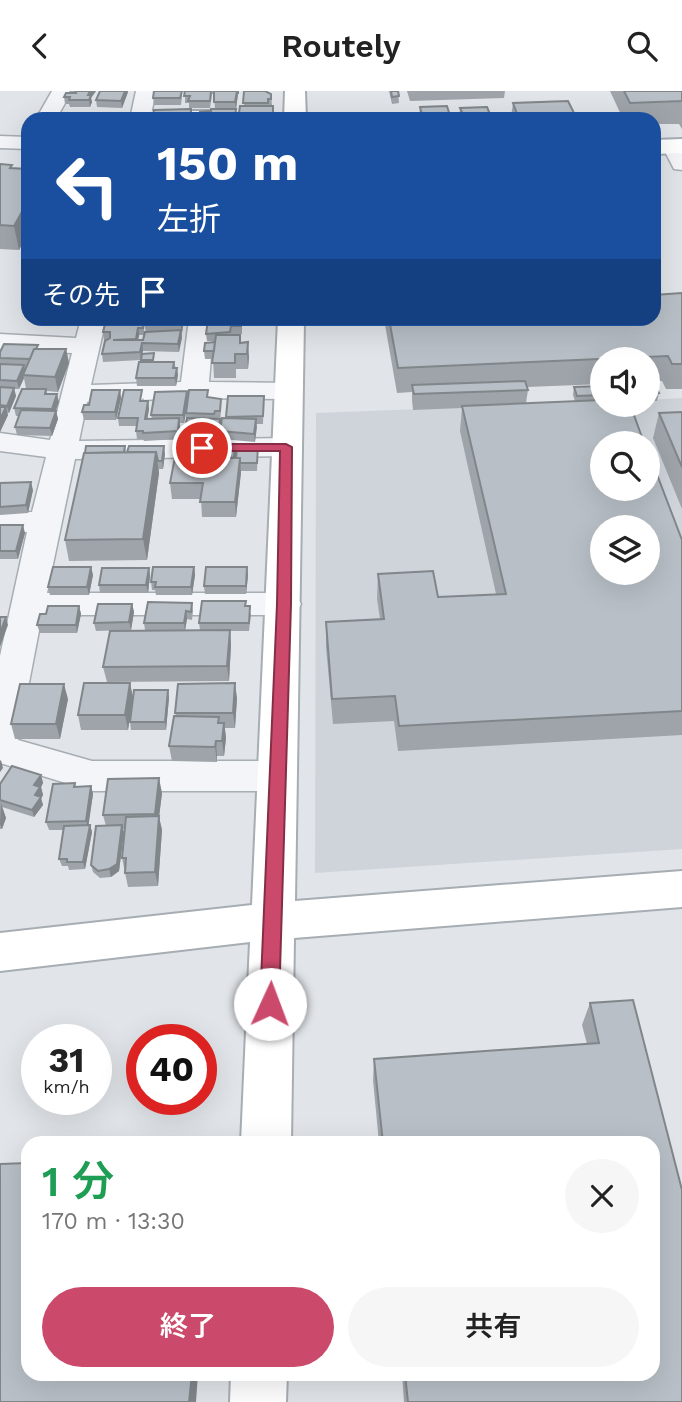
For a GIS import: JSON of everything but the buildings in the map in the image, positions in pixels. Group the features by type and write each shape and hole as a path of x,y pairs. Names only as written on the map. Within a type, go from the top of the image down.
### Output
{"street":[{"path":"50,112 62,91"},
{"path":"141,112 146,91"},
{"path":"295,91 295,112"},
{"path":"0,142 21,143"},
{"path":"194,390 201,326"},
{"path":"266,1136 291,326"},
{"path":"0,342 90,332 45,523 30,604 9,662 0,739"},
{"path":"77,394 194,390 288,391"},
{"path":"0,442 62,450 286,447"},
{"path":"0,523 45,523"},
{"path":"30,604 284,604"},
{"path":"0,749 92,776 277,776"},
{"path":"0,952 272,921 682,889"},
{"path":"258,1402 259,1381"}],"shaded area":[{"path":"682,398 682,849 315,873 316,413 590,402 590,417 660,417 660,399"}],"route":[{"path":"202,448 286,447 284,604 270,1004"}]}
